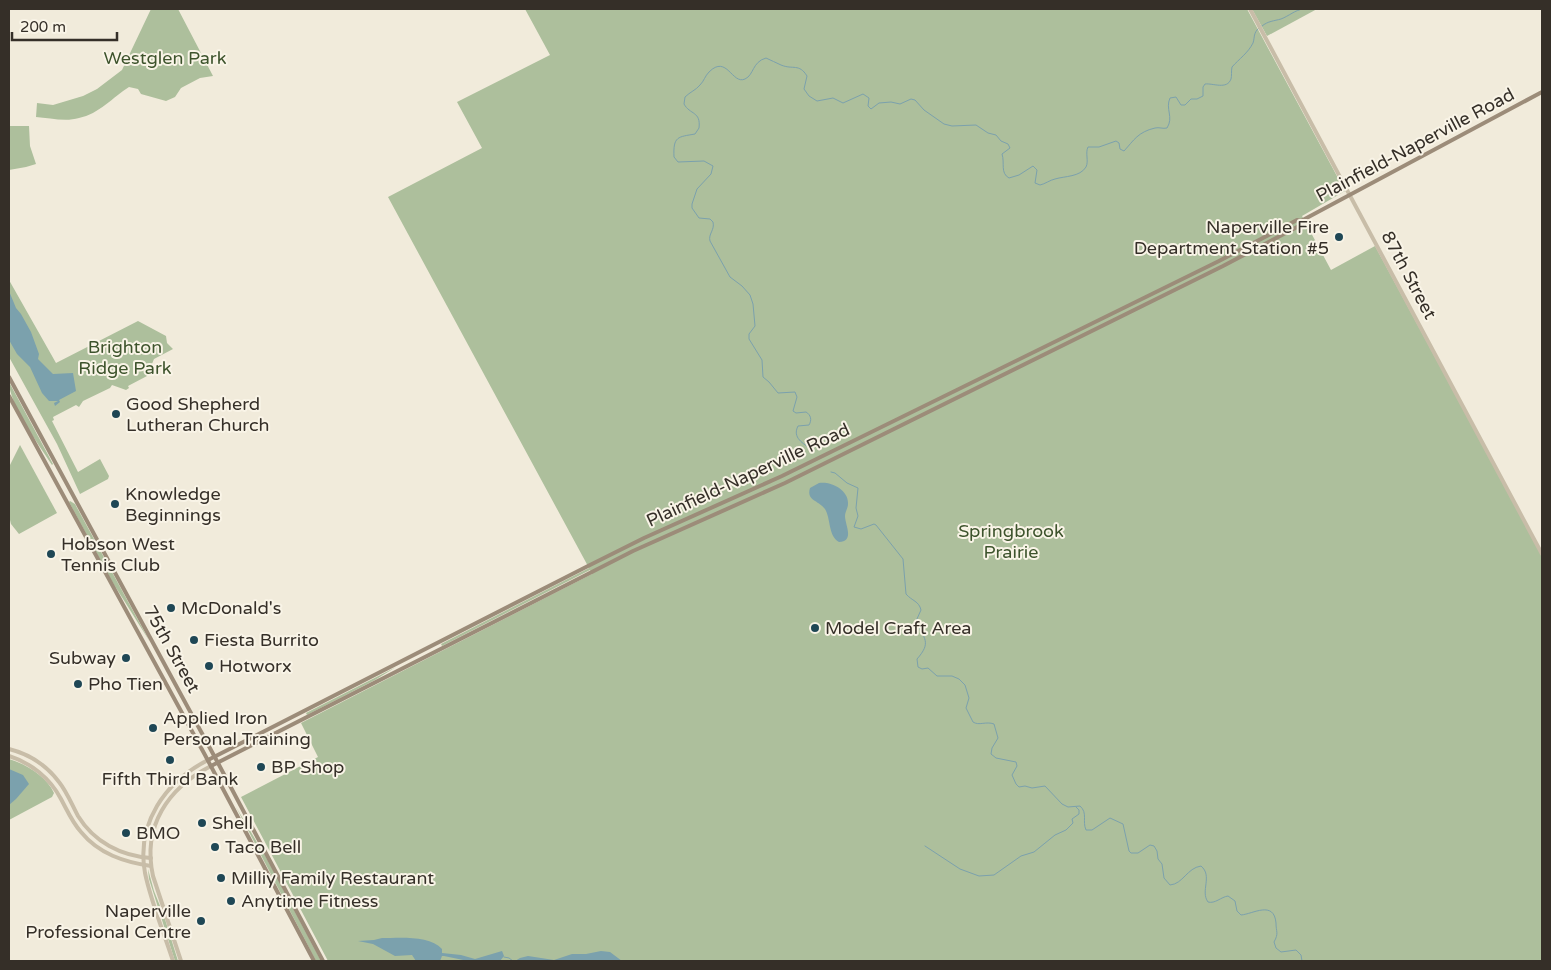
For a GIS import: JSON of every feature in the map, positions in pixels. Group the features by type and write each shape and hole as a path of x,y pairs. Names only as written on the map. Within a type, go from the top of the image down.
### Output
{"main road":[{"name":"Plainfield-Naperville Road","path":"208,760 621,549 782,476 1219,261 1297,220 1301,221 1542,92"},
{"name":"Plainfield-Naperville Road","path":"211,766 633,551 785,483 1202,277 1299,226 1301,221"},
{"name":"75th Street","path":"9,377 323,961"},
{"name":"75th Street","path":"9,396 11,404 208,760 314,961"},
{"path":"62,494 75,500"}],"street":[{"name":"87th Street","path":"1250,9 1542,554"},
{"path":"9,749 30,757 49,771 62,786 81,820 98,839 120,852 143,858 151,858"},
{"path":"9,756 33,768 49,782 60,796 77,826 95,846 118,859 151,866"},
{"path":"173,961 144,865 146,830 159,801 178,779 208,760"},
{"path":"181,961 151,866 154,831 166,803 184,783 211,766"}],"green space":[{"name":"Westglen Park","path":"151,9 178,9 213,76 200,78 181,88 175,97 166,101 141,94 138,89 129,87 86,116 69,120 36,117 37,103 53,105 83,96 97,89 122,70"},
{"name":"Springbrook Prairie","path":"525,9 1247,9 1345,191 1302,216 1331,270 1375,246 1542,555 1542,961 328,961 241,797 318,757 301,723 592,574 590,570 442,646 441,644 589,568 388,197 482,148 457,102 550,55"},
{"path":"1252,9 1317,9 1267,36"},
{"path":"9,126 29,126 30,146 36,164 9,170"},
{"name":"Brighton Ridge Park","path":"9,280 56,363 138,321 166,336 167,343 173,349 154,359 147,376 128,386 129,388 126,390 112,385 110,388 83,401 79,407 76,405 53,417 54,420 52,421 78,472 100,459 109,476 108,479 80,494 57,444 9,357"},
{"path":"9,382 52,465 19,413 10,391"},
{"path":"20,445 57,513 19,534 11,524 9,516 9,467"},
{"path":"70,501 75,504 150,642 113,583"},
{"path":"396,667 375,680 307,715 306,713"},
{"path":"9,759 35,771 46,781 54,793 52,797 9,820"},
{"path":"236,807 267,859 321,961 316,961"},
{"path":"148,869 178,961 175,961 149,879"}],"water":[{"path":"9,291 16,308 31,332 39,354 38,359 53,374 73,373 76,391 59,400 60,402 55,406 54,403 58,401 49,401 42,393 30,367 17,354 9,340"},
{"path":"819,483 834,485 848,499 845,516 848,536 844,541 839,542 835,539 831,532 825,509 810,496 810,488"},
{"path":"9,769 23,775 29,784 9,805"},
{"path":"382,938 422,939 437,945 442,949 442,953 475,959 502,951 504,956 500,961 468,961 442,956 440,961 416,961 412,955 395,956 373,944 358,941"},
{"path":"610,952 622,961 515,961 528,956 554,960 572,954"}],"waterway":[{"path":"1262,26 1303,9"},
{"path":"812,450 799,440 796,434 798,426 809,425 810,416 806,412 796,413 793,411 797,397 795,392 778,393 763,377 762,360 749,339 749,334 755,326 753,304 750,295 730,277 710,241 713,222 710,219 699,218 692,208 697,189 711,174 713,166 704,161 678,162 674,157 676,141 681,137 695,134 699,128 697,116 684,104 685,97 703,82 709,72 715,67 720,66 736,78 740,80 745,79 750,75 758,62 766,58 781,65 798,68 804,72 807,76 804,89 809,96 817,101 833,98 843,103 863,94 869,98 868,106 871,109 879,103 891,102 900,104 911,99 915,100 924,110 944,124 952,126 976,125 988,133 996,135 1001,141 1008,144 1010,148 1002,154 1006,176 1009,178 1019,175 1033,166 1037,170 1035,183 1040,185 1080,173 1087,165 1088,147 1099,147 1116,141 1119,143 1120,149 1124,151 1144,132 1155,128 1167,128 1170,120 1168,106 1170,98 1176,97 1181,105 1185,105 1191,99 1203,96 1205,84 1223,85 1229,82 1232,67 1251,47 1255,33 1259,28"},
{"path":"831,472 858,488 856,508 858,516 854,527 861,529 876,525 903,559 906,594 917,603 921,610 916,621 924,636 925,644 922,653 917,659 918,667 922,669 928,668 937,676 952,676 959,679 965,685 969,698 966,708 973,722 978,724 994,724 998,738 991,754 996,758 1016,762 1017,766 1012,775 1016,784 1019,787 1032,788 1045,786 1062,804 1068,807 1080,806 1084,811 1086,830 1092,830 1110,818 1123,824 1129,851 1131,853 1138,853 1150,845 1154,846 1158,859 1162,864 1164,878 1170,885 1178,882 1196,867 1201,866 1206,874 1205,893 1208,902 1228,896 1235,901 1237,911 1241,915 1262,910 1271,912 1276,923 1277,934 1274,942 1276,948 1281,952 1296,950 1301,955 1302,961"},
{"path":"925,846 960,869 979,876 994,875 1021,856 1034,852 1055,835 1066,830 1073,823 1072,819 1079,814 1079,810 1076,807"},
{"path":"504,957 513,961"}],"place":[{"name":"Naperville Fire Department Station #5","path":"1339,237"},
{"name":"Good Shepherd Lutheran Church","path":"116,414"},
{"name":"Knowledge Beginnings","path":"115,504"},
{"name":"Hobson West Tennis Club","path":"51,554"},
{"name":"McDonald's","path":"171,608"},
{"name":"Model Craft Area","path":"815,628"},
{"name":"Fiesta Burrito","path":"194,640"},
{"name":"Subway","path":"126,658"},
{"name":"Hotworx","path":"209,666"},
{"name":"Pho Tien","path":"78,684"},
{"name":"Applied Iron Personal Training","path":"153,728"},
{"name":"Fifth Third Bank","path":"170,760"},
{"name":"BP Shop","path":"261,767"},
{"name":"Shell","path":"202,823"},
{"name":"BMO","path":"126,833"},
{"name":"Taco Bell","path":"215,847"},
{"name":"Milliy Family Restaurant","path":"221,878"},
{"name":"Anytime Fitness","path":"231,901"},
{"name":"Naperville Professional Centre","path":"201,921"}]}
